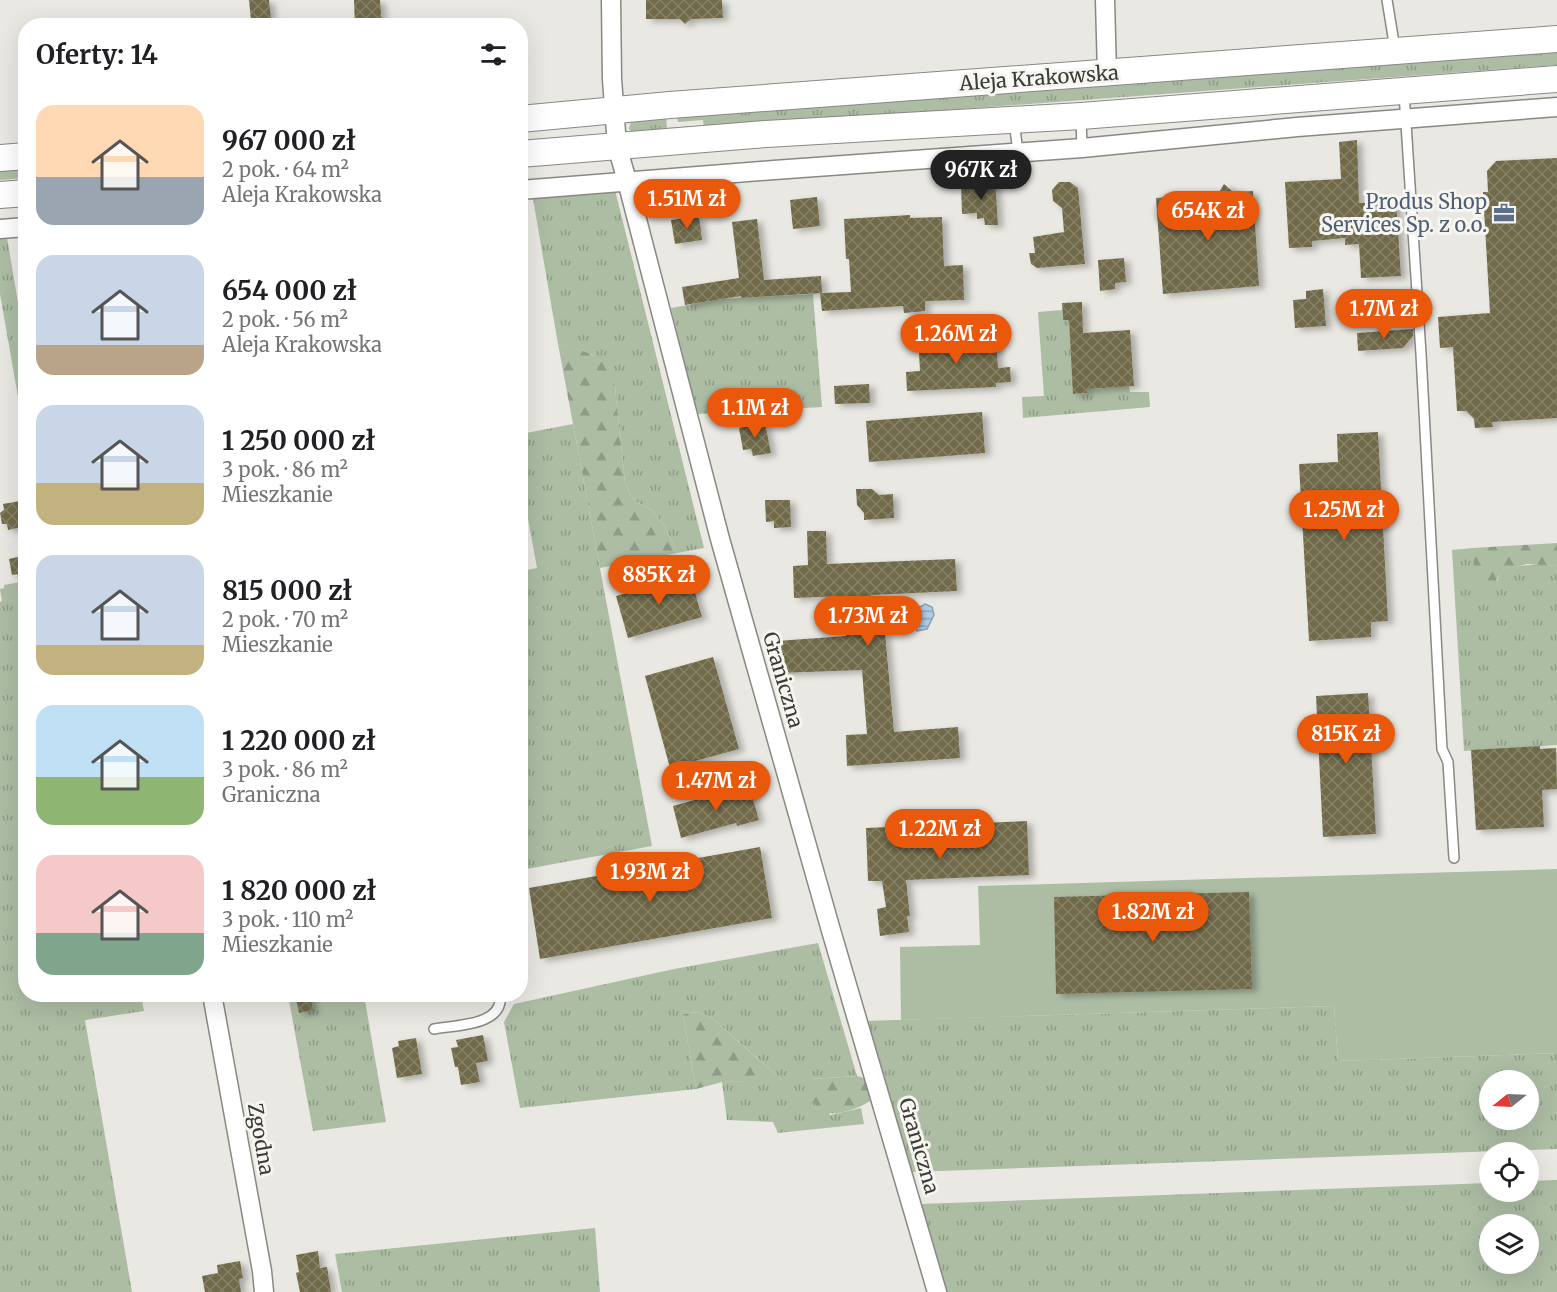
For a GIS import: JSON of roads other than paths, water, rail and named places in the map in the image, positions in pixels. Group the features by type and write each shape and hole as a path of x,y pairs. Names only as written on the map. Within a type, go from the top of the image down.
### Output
{"main road":[{"name":"Aleja Krakowska","path":"528,118 1557,39"},
{"name":"Aleja Krakowska","path":"528,153 766,134 1081,116 1304,112 1366,108 1404,91 1453,101 1557,79"},
{"path":"0,158 18,157"},
{"path":"0,195 18,194"}],"street":[{"name":"Graniczna","path":"611,0 617,146 704,482 752,655 937,1292"},
{"path":"1105,0 1107,74"},
{"path":"1366,108 1406,119 1453,101 1557,107"},
{"path":"528,189 1082,148 1304,112"},
{"path":"0,229 18,227"},
{"name":"Zgodna","path":"213,1002 262,1270 264,1292"}],"lane":[{"path":"1387,0 1396,52"},
{"path":"1404,91 1421,354 1442,749 1448,762 1454,858"},
{"path":"1081,116 1082,148"},
{"path":"1014,121 1018,152"},
{"path":"434,1029 488,1019 500,1002"}],"water":[{"path":"925,604 932,607 934,615 927,629 917,631 913,621 917,609"}],"place":[{"name":"Produs Shop Services Sp. z o.o.","path":"1504,213"}]}
